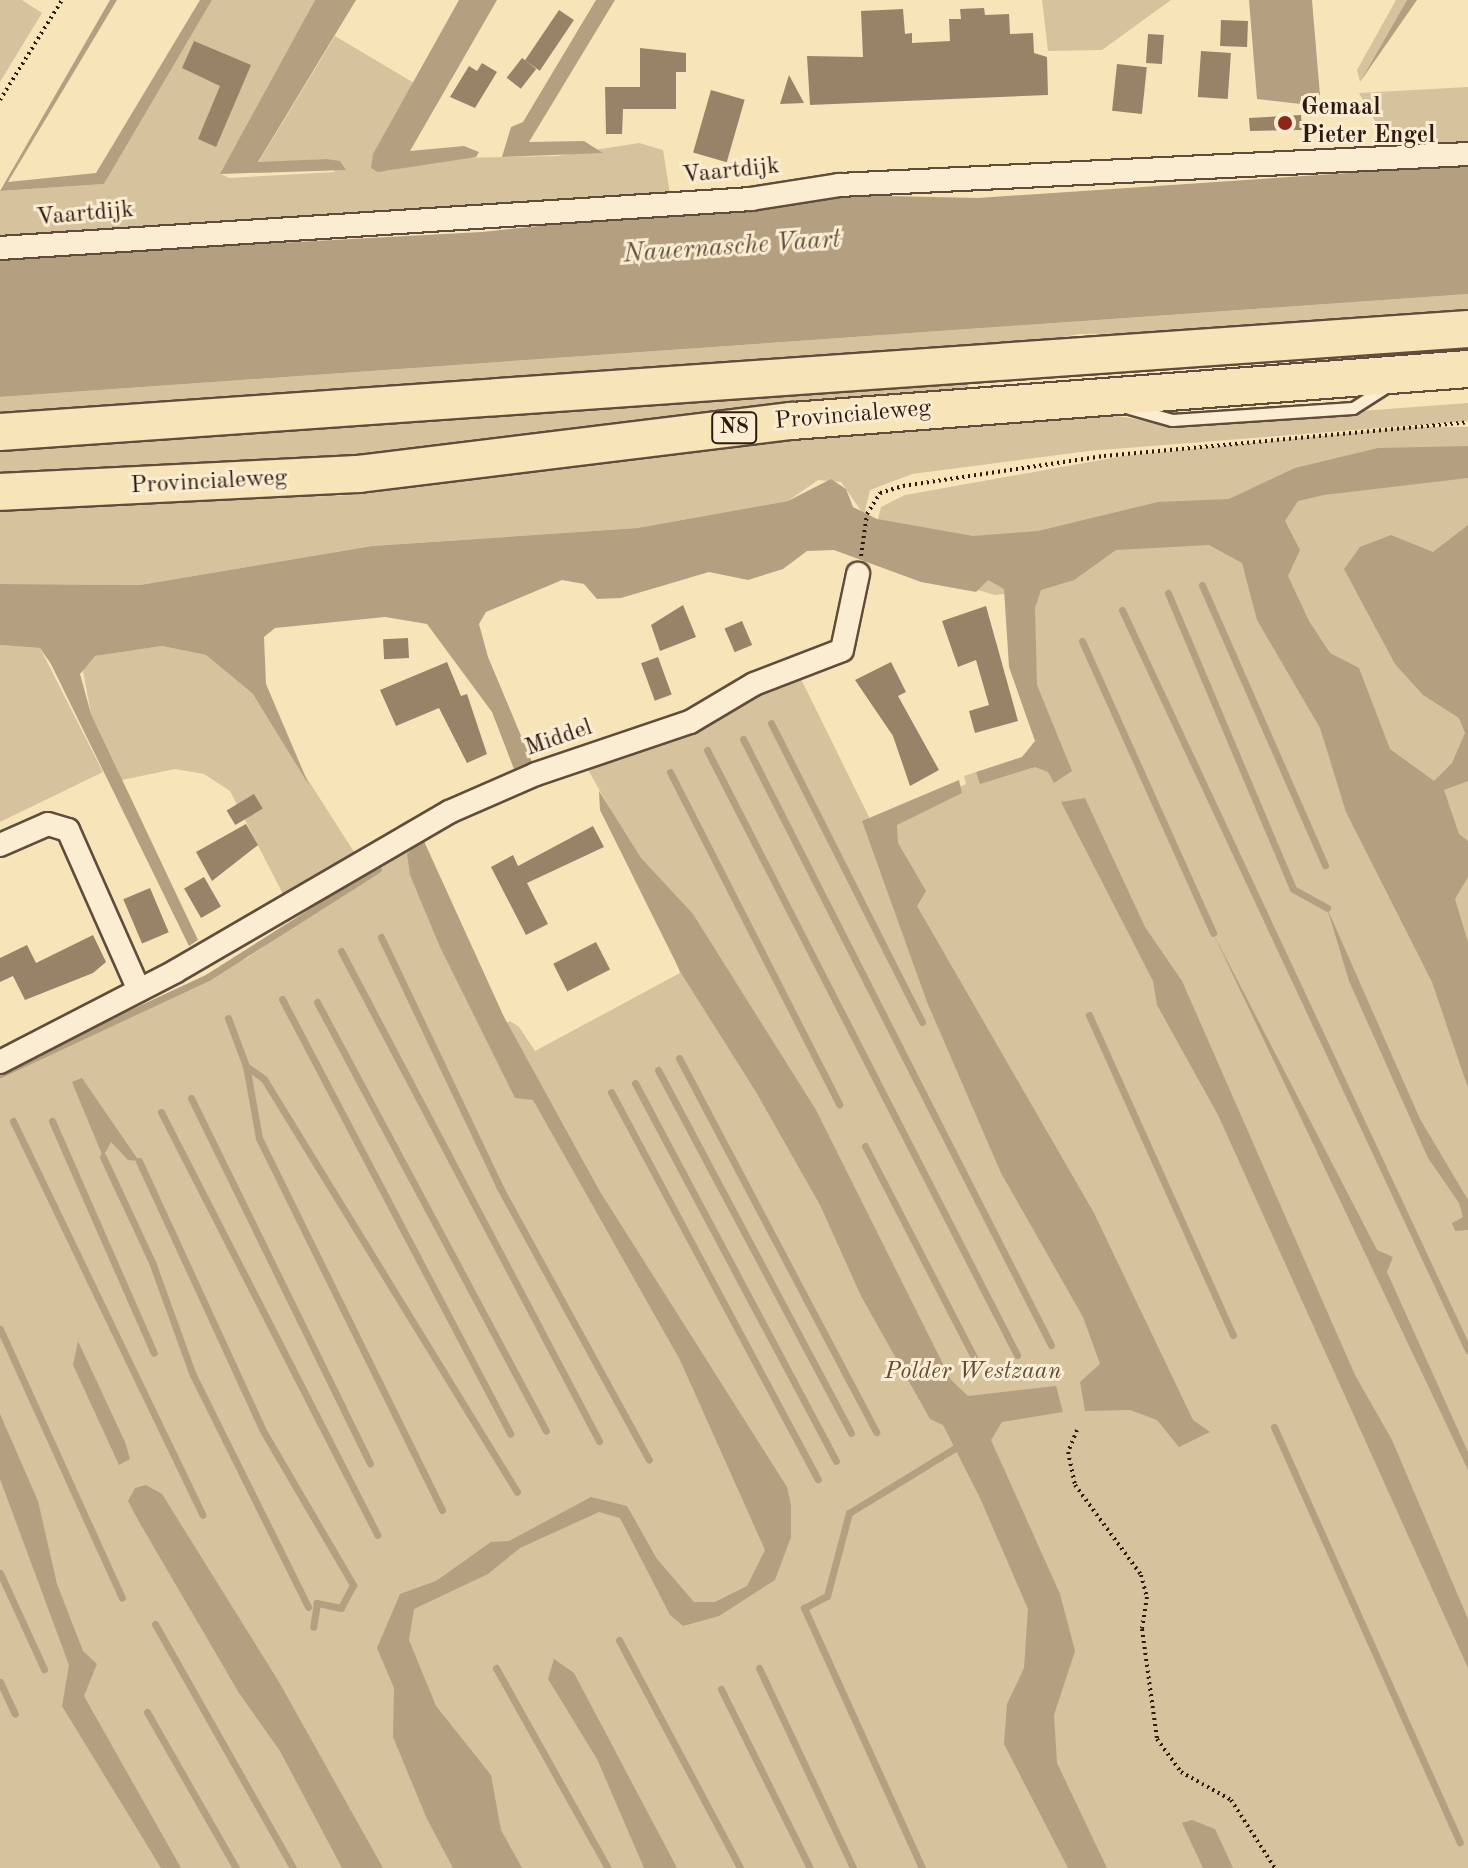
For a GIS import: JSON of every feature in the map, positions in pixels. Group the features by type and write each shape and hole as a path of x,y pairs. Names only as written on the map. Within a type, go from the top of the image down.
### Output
{"highway":[{"name":"Provincialeweg","path":"0,432 1468,329"},
{"name":"Provincialeweg","path":"0,492 359,474 792,421 1468,369"}],"street":[{"name":"Vaartdijk","path":"0,248 736,200 839,185 1468,154"},
{"name":"Middel","path":"0,1062 139,990 449,812 536,774 690,722 754,684 842,650 858,574"},
{"path":"0,845 48,824 68,830 139,990"}],"path":[{"path":"0,100 62,0"},
{"path":"858,574 867,514 880,493 903,486 1104,456 1468,422"},
{"path":"1077,1430 1068,1452 1075,1485 1141,1575 1147,1597 1142,1629 1157,1739 1181,1772 1231,1800 1275,1868"}],"green space":[{"path":"0,0 22,0 42,13 0,82"},
{"path":"212,0 315,0 221,174 229,178 335,172 326,159 258,163 335,36 414,83 374,154 386,171 453,158 557,156 639,143 663,150 670,194 0,240 0,191 104,184"},
{"path":"1042,0 1171,0 1102,50 1048,51"},
{"path":"1396,0 1407,0 1360,82 1357,70"},
{"path":"1468,87 1468,141 1390,147 1359,93"},
{"path":"1468,294 1468,315 1216,333 1079,334 1008,348 0,418 0,397"},
{"path":"968,379 968,391 630,422 331,461 0,478 0,447"},
{"path":"1468,403 1468,421 1088,451 912,474 870,490 864,515 841,482 818,480 788,501 637,528 372,546 140,585 0,584 0,507 356,495 832,431 1098,413 1174,425"},
{"name":"Polder Westzaan","path":"1411,427 1468,427 1468,1868 0,1868 0,1075 247,958 415,844 499,1027 510,1021 519,1027 535,1051 680,973 643,868 586,766 799,675 874,827 966,784 964,776 976,772 978,777 1044,747 1015,593 995,595 868,559 881,507 905,495 1123,456"},
{"path":"0,645 40,648 103,772 0,822"},
{"path":"162,646 206,655 253,694 356,855 285,898 230,791 204,774 175,769 122,780 91,714 82,666 95,656"}],"water":[{"path":"110,0 117,0 8,182 96,173 200,0 212,0 104,184 0,191"},
{"path":"315,0 356,0 258,162 326,159 340,161 346,170 220,174"},
{"path":"459,0 497,0 410,151 464,146 479,152 476,157 378,172 371,168 373,154"},
{"path":"596,0 615,0 529,142 584,141 603,153 502,157 511,127 523,122"},
{"path":"1249,0 1312,0 1320,95 1301,96 1301,104 1257,99"},
{"path":"1407,0 1417,0 1360,82"},
{"name":"Nauernasche Vaart","path":"1468,165 1468,294 0,397 0,258 482,232 839,195 978,198"},
{"path":"1468,446 1468,478 1324,495 1298,501 1285,521 1300,550 1288,576 1309,621 1330,653 1359,668 1390,749 1434,781 1452,763 1465,733 1459,718 1423,695 1395,664 1344,569 1360,547 1391,535 1433,552 1468,525 1468,781 1444,790 1459,834 1468,841 1468,877 1455,899 1468,942 1468,1088 1432,982 1346,812 1320,728 1257,620 1242,563 1209,545 1116,550 1074,580 1041,590 1035,608 1037,685 1072,771 1054,783 1048,772 1035,767 980,784 976,772 1022,757 1035,741 1009,667 1004,589 988,580 976,592 921,582 834,550 807,551 783,569 748,580 709,572 621,598 597,599 584,584 562,580 486,612 479,624 488,657 532,762 514,769 492,712 427,624 385,617 275,628 264,637 266,684 309,785 253,694 206,655 162,646 95,656 80,674 91,714 198,940 189,946 51,664 40,648 0,645 0,584 140,585 372,546 637,528 788,501 831,479 846,489 853,507 877,519 973,536 1038,531 1158,502 1229,499 1295,468 1378,448"},
{"path":"959,780 962,793 897,825 898,843 926,891 917,906 1094,1213 1193,1420 1210,1432 1179,1447 1157,1420 1130,1410 1085,1411 1080,1382 1100,1364 1083,1317 1001,1173 927,1002 862,821"},
{"path":"599,791 641,858 693,914 816,1110 951,1380 968,1396 1056,1386 1063,1412 1002,1422 991,1440 1060,1594 1075,1651 1054,1715 1057,1763 1107,1868 1068,1868 1004,1744 1007,1704 1024,1668 1028,1609 980,1498 943,1425 930,1419 861,1296 820,1205 756,1092 681,973 600,810"},
{"path":"1085,798 1145,927 1182,981 1355,1375 1392,1440 1468,1619 1468,1668 1218,1115 1157,1005 1153,981 1061,802"},
{"path":"423,839 504,1017 599,1190 787,1487 791,1505 791,1537 775,1580 719,1616 683,1626 670,1615 620,1518 599,1512 520,1548 488,1574 414,1609 409,1640 436,1706 491,1775 501,1830 522,1868 453,1868 427,1819 393,1737 394,1688 377,1648 400,1594 436,1581 491,1542 509,1541 591,1497 627,1506 657,1559 694,1602 715,1602 747,1586 765,1550 680,1360 533,1100 515,1098 440,947 410,875 407,854"},
{"path":"1327,908 1420,1119 1468,1200 1468,1230 1455,1231 1452,1223 1463,1217 1459,1203 1428,1158 1349,981"},
{"path":"1213,933 1377,1250 1393,1257 1387,1272 1468,1452 1468,1470"},
{"path":"82,1078 139,1161 128,1160 111,1142 103,1157 72,1082"},
{"path":"78,1341 125,1442 130,1459 119,1465 73,1365"},
{"path":"0,1414 38,1501 57,1584 83,1651 97,1664 84,1696 181,1868 161,1868 62,1706 69,1665 0,1479"},
{"path":"146,1485 162,1494 279,1682 383,1868 342,1868 280,1751 239,1693 128,1501 135,1488"},
{"path":"554,1659 574,1673 677,1868 644,1868 597,1759 548,1679"},
{"path":"1192,1820 1215,1829 1233,1868 1203,1868 1182,1823"}],"building":[{"path":"984,8 985,15 1009,14 1010,34 1033,33 1034,53 1047,57 1048,95 810,105 807,56 863,57 861,11 903,9 905,34 912,33 912,43 950,41 949,19 961,19 960,9"},
{"path":"559,10 574,20 540,71 525,61"},
{"path":"1221,20 1248,21 1247,47 1220,46"},
{"path":"1148,34 1164,35 1162,64 1146,63"},
{"path":"194,41 251,65 216,147 198,139 220,86 182,68"},
{"path":"640,48 686,53 686,72 676,72 676,109 623,109 622,134 606,134 605,87 640,87"},
{"path":"1201,51 1231,53 1228,99 1198,97"},
{"path":"522,58 536,69 521,89 507,78"},
{"path":"482,63 497,72 475,108 450,97 469,66 477,71"},
{"path":"1117,64 1147,67 1142,114 1112,111"},
{"path":"789,75 804,103 780,104"},
{"path":"711,90 745,100 727,162 693,152"},
{"name":"Gemaal Pieter Engel","path":"1301,115 1302,130 1250,131 1249,118"},
{"path":"683,605 696,637 660,651 651,625"},
{"path":"986,606 1018,721 975,733 969,711 989,705 976,660 958,667 942,621"},
{"path":"742,621 752,645 735,652 725,628"},
{"path":"408,638 409,658 384,659 383,639"},
{"path":"658,657 672,695 655,701 641,663"},
{"path":"447,662 461,696 467,694 487,754 467,763 439,708 396,726 380,690"},
{"path":"891,662 906,692 898,696 939,770 910,786 893,736 855,680"},
{"path":"254,794 263,809 235,825 227,810"},
{"path":"246,824 258,845 212,881 196,852"},
{"path":"593,826 604,847 527,883 548,924 526,935 491,867 513,855 518,866"},
{"path":"204,877 221,906 201,918 184,888"},
{"path":"150,888 169,932 142,944 123,899"},
{"path":"93,935 106,962 93,973 25,1000 13,976 0,982 0,958 27,945 36,963"},
{"path":"596,942 610,970 567,991 553,964"}],"waterway":[{"path":"1202,585 1325,865"},
{"path":"1168,593 1293,889 1327,908"},
{"path":"1122,610 1468,1350"},
{"path":"1082,641 1213,933"},
{"path":"771,723 922,1022"},
{"path":"743,739 1051,1345"},
{"path":"707,750 1017,1355"},
{"path":"670,772 839,1104"},
{"path":"0,1074 208,977 378,869"},
{"path":"381,937 499,1186 649,1460"},
{"path":"341,951 599,1441"},
{"path":"282,999 510,1434"},
{"path":"317,1002 546,1431"},
{"path":"1089,1015 1233,1335"},
{"path":"228,1018 246,1066"},
{"path":"679,1058 876,1432"},
{"path":"442,1510 259,1138 246,1066 264,1079 517,1492"},
{"path":"658,1070 851,1433"},
{"path":"635,1083 836,1461"},
{"path":"611,1092 818,1479"},
{"path":"191,1098 370,1463"},
{"path":"161,1112 377,1535"},
{"path":"13,1121 203,1515"},
{"path":"52,1121 154,1353"},
{"path":"865,1146 974,1357"},
{"path":"103,1157 152,1262 193,1375 308,1607"},
{"path":"139,1161 262,1429 353,1585 341,1608 317,1603 313,1627"},
{"path":"0,1329 122,1598"},
{"path":"1274,1427 1460,1842"},
{"path":"922,1868 804,1608 827,1596 849,1513 955,1448"},
{"path":"0,1573 44,1669"},
{"path":"155,1624 293,1868"},
{"path":"619,1640 740,1868"},
{"path":"496,1668 608,1868"},
{"path":"759,1668 853,1868"},
{"path":"0,1682 15,1714"},
{"path":"721,1689 810,1868"},
{"path":"147,1712 236,1868"}],"place":[{"name":"Gemaal Pieter Engel","path":"1285,123"}]}
